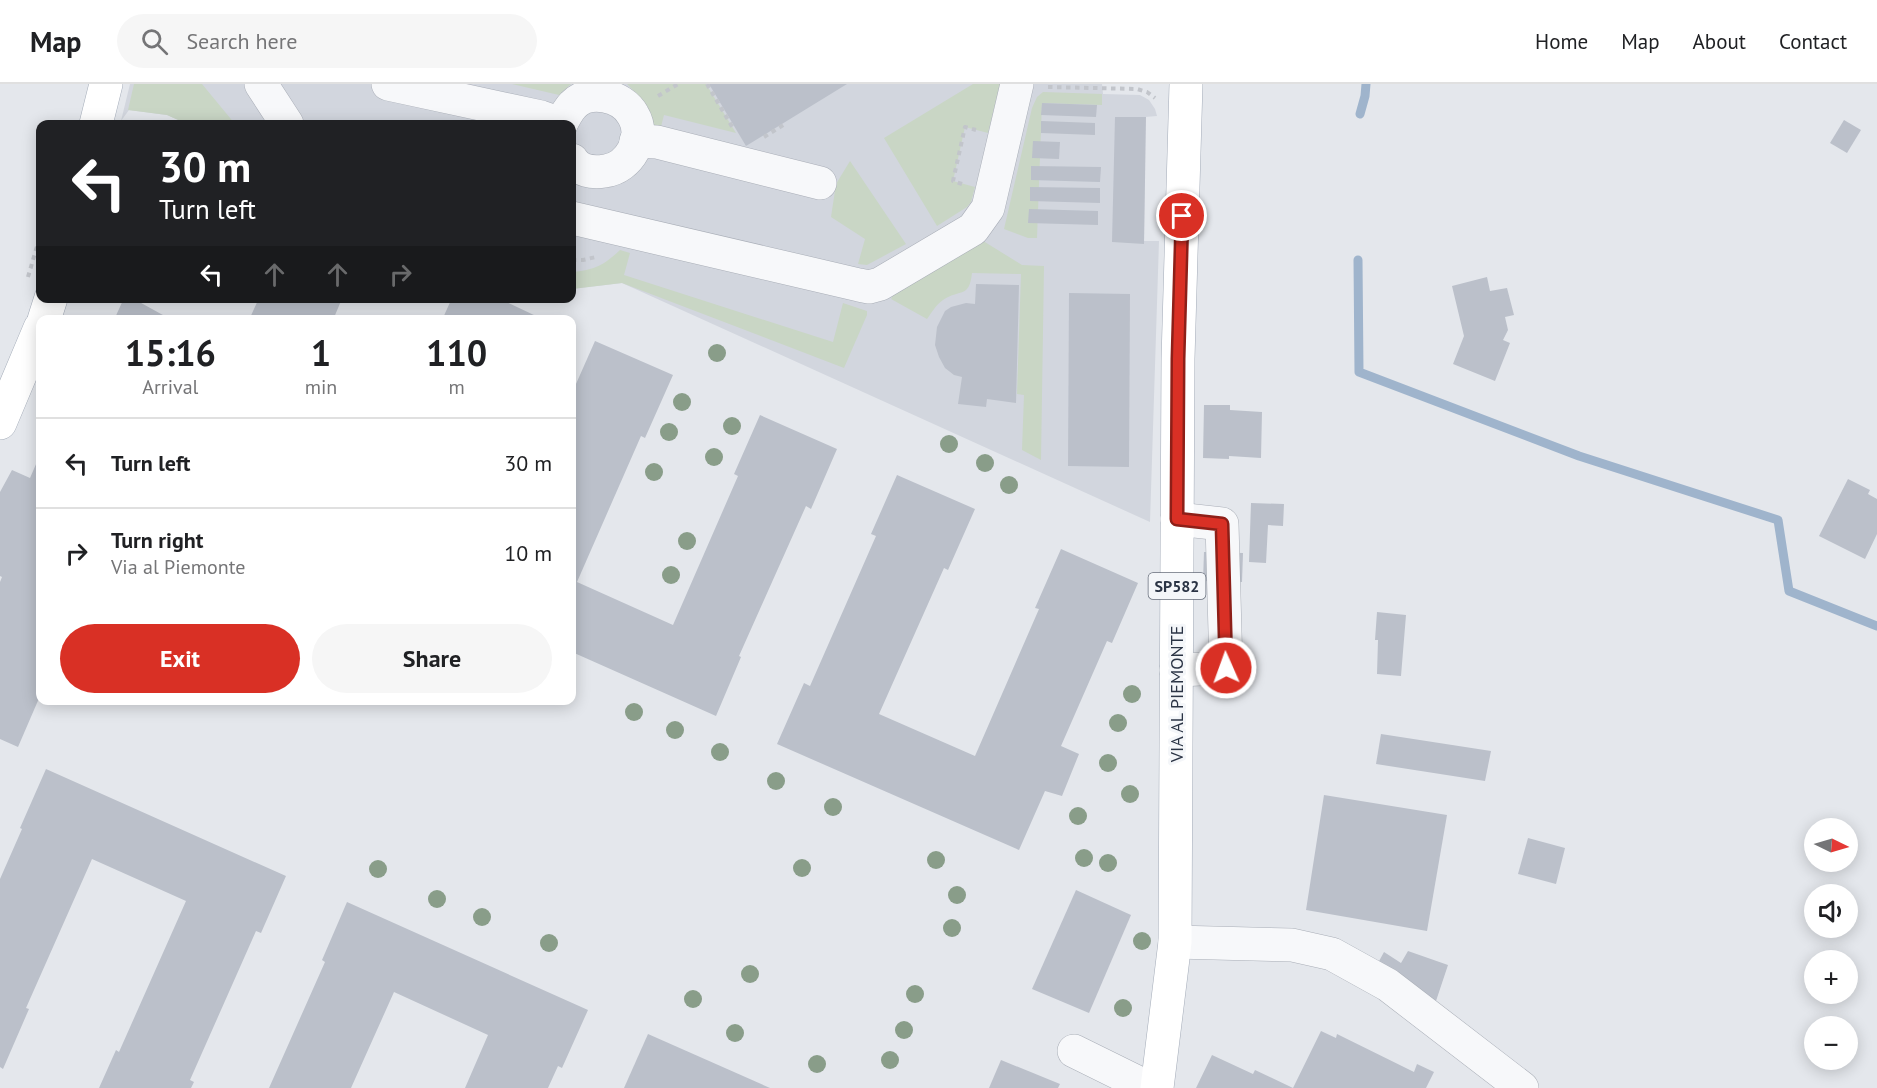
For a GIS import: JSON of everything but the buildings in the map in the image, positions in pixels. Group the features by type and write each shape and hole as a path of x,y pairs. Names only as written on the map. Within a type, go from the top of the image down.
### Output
{"main road":[{"path":"97,120 106,84"},
{"name":"VIA AL PIEMONTE","path":"1157,1088 1175,942 1178,359 1186,84"},
{"path":"0,423 36,338"}],"street":[{"path":"261,84 284,120"},
{"path":"388,84 552,120"},
{"path":"576,219 859,285 869,287 880,284 973,229 981,219 988,208 1017,84"},
{"path":"564,120 574,104 594,94 618,99 633,115 638,130 633,153 615,170 593,173 576,165"},
{"path":"636,141 657,142 820,183"},
{"path":"1176,670 1226,668 1222,524 1177,519"},
{"path":"1175,942 1292,945 1332,954 1388,986 1522,1088"},
{"path":"1074,1051 1149,1088"}],"path":[{"path":"652,99 678,84"},
{"path":"707,84 736,133"},
{"path":"755,142 785,124"}],"shaded area":[{"path":"130,84 1102,84 1103,94 1140,95 1149,100 1157,116 1145,117 1144,241 1159,241 1150,522 622,283 576,289 576,120 179,120 167,115 129,110 121,120"}],"green space":[{"path":"134,84 202,84 232,120 178,120 167,115 128,110"},
{"path":"512,84 571,84 559,95"},
{"path":"627,84 706,84 736,133 664,115 657,142 644,104"},
{"path":"973,84 1000,84 988,133 965,127 953,181 975,187 971,202 967,207 937,226 884,138"},
{"path":"1043,92 1102,94 1102,105 1042,103 1037,238 1028,238 1004,229 1032,108 1037,97"},
{"path":"850,161 906,244 867,265 858,264 865,239 831,217 836,184"},
{"path":"980,239 1022,265 1044,266 1041,460 1022,450 1024,395 1017,394 1021,274 972,273 966,290 943,300 927,319 891,299 896,288"},
{"path":"620,250 630,253 624,275 833,342 843,303 867,311 867,315 844,368 622,283 576,289 576,271 598,266"}],"waterway":[{"path":"1360,114 1366,84"},
{"path":"1358,260 1359,372 1579,456 1778,520 1789,591 1877,626"}],"route":[{"path":"1182,216 1177,519 1222,524 1226,668"}]}
